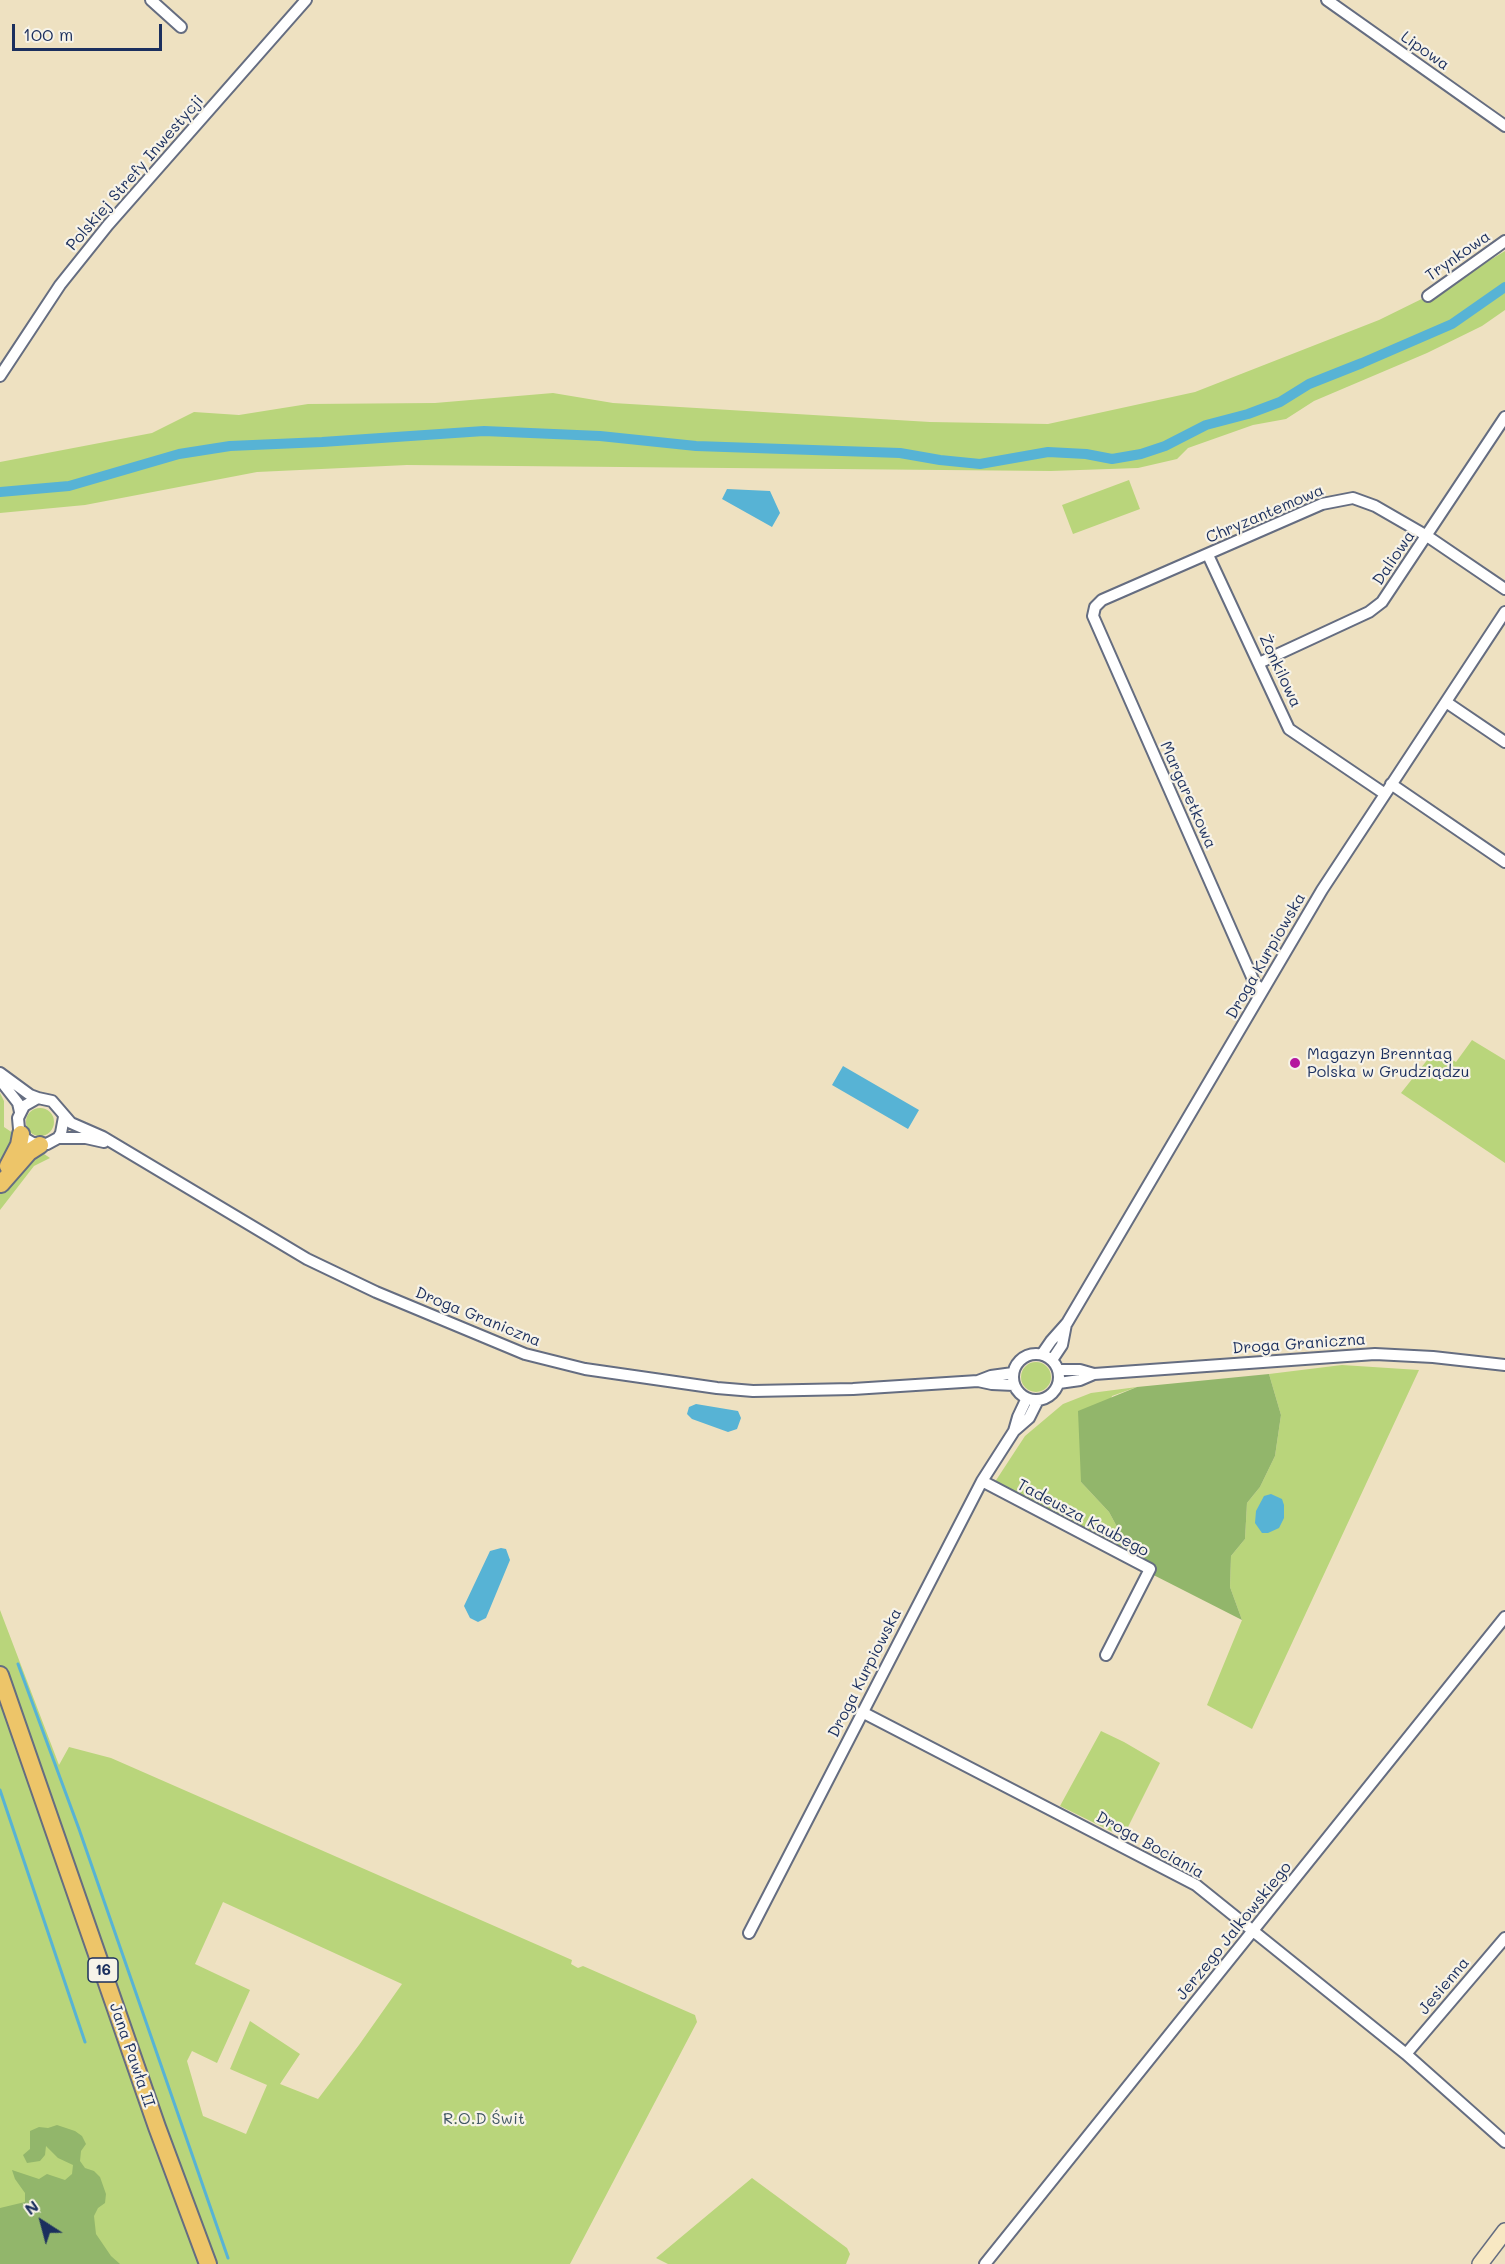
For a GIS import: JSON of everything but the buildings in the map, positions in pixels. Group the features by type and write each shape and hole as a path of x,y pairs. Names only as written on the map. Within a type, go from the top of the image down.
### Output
{"main road":[{"path":"0,1185 19,1145 21,1134"},
{"path":"0,1185 29,1152 40,1145"},
{"name":"Jana Pawła II","path":"0,1675 150,2106 208,2264"}],"street":[{"path":"151,0 181,27"},
{"name":"Polskiej Strefy Inwestycji","path":"0,376 60,285 101,234 306,0"},
{"name":"Lipowa","path":"1327,0 1505,126"},
{"name":"Trynkowa","path":"1428,296 1505,241"},
{"name":"Daliowa","path":"1260,663 1382,602 1505,417"},
{"name":"Chryzantemowa","path":"1095,607 1102,600 1322,504 1353,498 1375,506 1427,536 1505,589"},
{"name":"Żonkilowa","path":"1208,555 1289,729 1505,861"},
{"name":"Margaretkowa","path":"1095,607 1093,616 1102,638 1255,984 1263,990"},
{"name":"Droga Kurpiowska","path":"1047,1357 1062,1345 1066,1323 1322,890 1505,612"},
{"path":"1446,702 1505,742"},
{"path":"0,1073 30,1095 52,1101 62,1110 63,1128 58,1138 40,1145 21,1134 18,1123 20,1112 18,1102 0,1080"},
{"path":"20,1112 24,1106 38,1098"},
{"name":"Droga Graniczna","path":"64,1117 71,1123 103,1137 286,1246 341,1276 450,1324 534,1357 585,1369 753,1391 853,1389 978,1381 1014,1385"},
{"name":"Droga Graniczna","path":"58,1138 86,1138 113,1144"},
{"path":"1034,1353 1047,1357 1059,1370 1059,1383 1052,1395 1032,1399 1019,1393 1014,1385 1013,1373 1020,1359 1034,1353"},
{"name":"Droga Graniczna","path":"1059,1383 1080,1380 1094,1374 1375,1354 1433,1357 1505,1365"},
{"name":"Droga Graniczna","path":"1059,1370 1080,1370 1094,1374"},
{"name":"Droga Graniczna","path":"978,1381 1013,1373"},
{"name":"Droga Kurpiowska","path":"749,1933 982,1481 1014,1431 1018,1417 1032,1399"},
{"name":"Tadeusza Kaubego","path":"982,1481 1150,1569 1106,1655"},
{"name":"Jerzego Jalkowskiego","path":"985,2264 1505,1617"},
{"name":"Droga Bociania","path":"862,1712 1196,1885 1406,2054 1505,2142"},
{"name":"Jesienna","path":"1406,2054 1505,1938"},
{"path":"1480,2264 1505,2231"}],"green space":[{"path":"1505,251 1505,310 1482,326 1427,353 1314,401 1286,419 1253,425 1188,448 1177,459 1138,468 1051,471 407,465 257,472 85,505 0,513 0,462 152,433 194,412 239,415 308,404 435,403 553,393 613,403 930,422 1048,424 1195,392 1379,320 1444,288"},
{"path":"1129,480 1140,509 1073,534 1062,505"},
{"path":"1472,1040 1505,1060 1505,1163 1401,1093 1436,1049 1456,1062"},
{"path":"0,1093 4,1101 4,1127 50,1158 34,1166 0,1210"},
{"path":"40,1108 50,1112 54,1122 50,1132 40,1136 30,1132 26,1122 30,1112"},
{"path":"1036,1362 1047,1366 1051,1377 1047,1388 1036,1392 1025,1388 1021,1377 1025,1366"},
{"path":"1342,1365 1419,1370 1252,1729 1207,1705 1242,1620 1230,1587 1231,1556 1245,1539 1247,1503 1260,1487 1275,1456 1281,1415 1269,1374"},
{"path":"1269,1374 1281,1415 1275,1456 1260,1487 1247,1503 1245,1539 1231,1556 1230,1587 1242,1620 1126,1561 1123,1538 1109,1512 1081,1482 1078,1411 1137,1387"},
{"path":"1137,1387 1112,1396 1081,1482 1109,1512 1123,1538 1126,1561 989,1491 1025,1436 1063,1404 1091,1393"},
{"name":"R.O.D Świt","path":"0,1610 59,1765 69,1747 111,1758 572,1960 571,1964 578,1968 583,1966 695,2015 697,2022 570,2264 0,2264","holes":["223,1902 402,1984 318,2099 280,2084 300,2054 250,2021 230,2069 267,2085 246,2134 203,2116 187,2061 192,2051 217,2063 250,1990 195,1964"]},
{"path":"1101,1731 1160,1763 1123,1837 1060,1806"},
{"path":"57,2125 75,2131 82,2136 86,2144 81,2151 80,2161 85,2168 94,2171 100,2177 106,2194 105,2203 98,2208 94,2216 96,2234 111,2256 120,2264 0,2264 0,2208 25,2202 25,2193 15,2179 12,2170 39,2179 47,2174 65,2180 72,2174 73,2165 58,2158 46,2146 45,2155 40,2161 27,2163 23,2155 30,2149 30,2131 39,2127 48,2128"},
{"path":"752,2178 847,2248 850,2254 846,2264 668,2264 656,2258"}],"water":[{"path":"727,489 770,491 780,513 772,527 722,499"},
{"path":"843,1066 919,1110 908,1129 832,1085"},
{"path":"696,1404 738,1411 741,1418 737,1429 728,1432 692,1419 687,1414 689,1407"},
{"path":"1271,1494 1282,1499 1284,1518 1279,1528 1262,1533 1255,1523 1256,1511 1264,1496"},
{"path":"506,1549 510,1560 486,1618 478,1622 470,1618 464,1606 490,1551"}],"waterway":[{"path":"0,492 69,486 179,454 230,446 484,431 600,436 696,446 900,453 980,464 1048,452 1086,454 1112,459 1141,454 1165,446 1206,425 1248,414 1280,402 1309,384 1452,324 1505,287"},
{"path":"18,1664 79,1829 228,2258"},
{"path":"0,1790 85,2042"}],"place":[{"name":"Magazyn Brenntag Polska w Grudziądzu","path":"1295,1063"}]}
